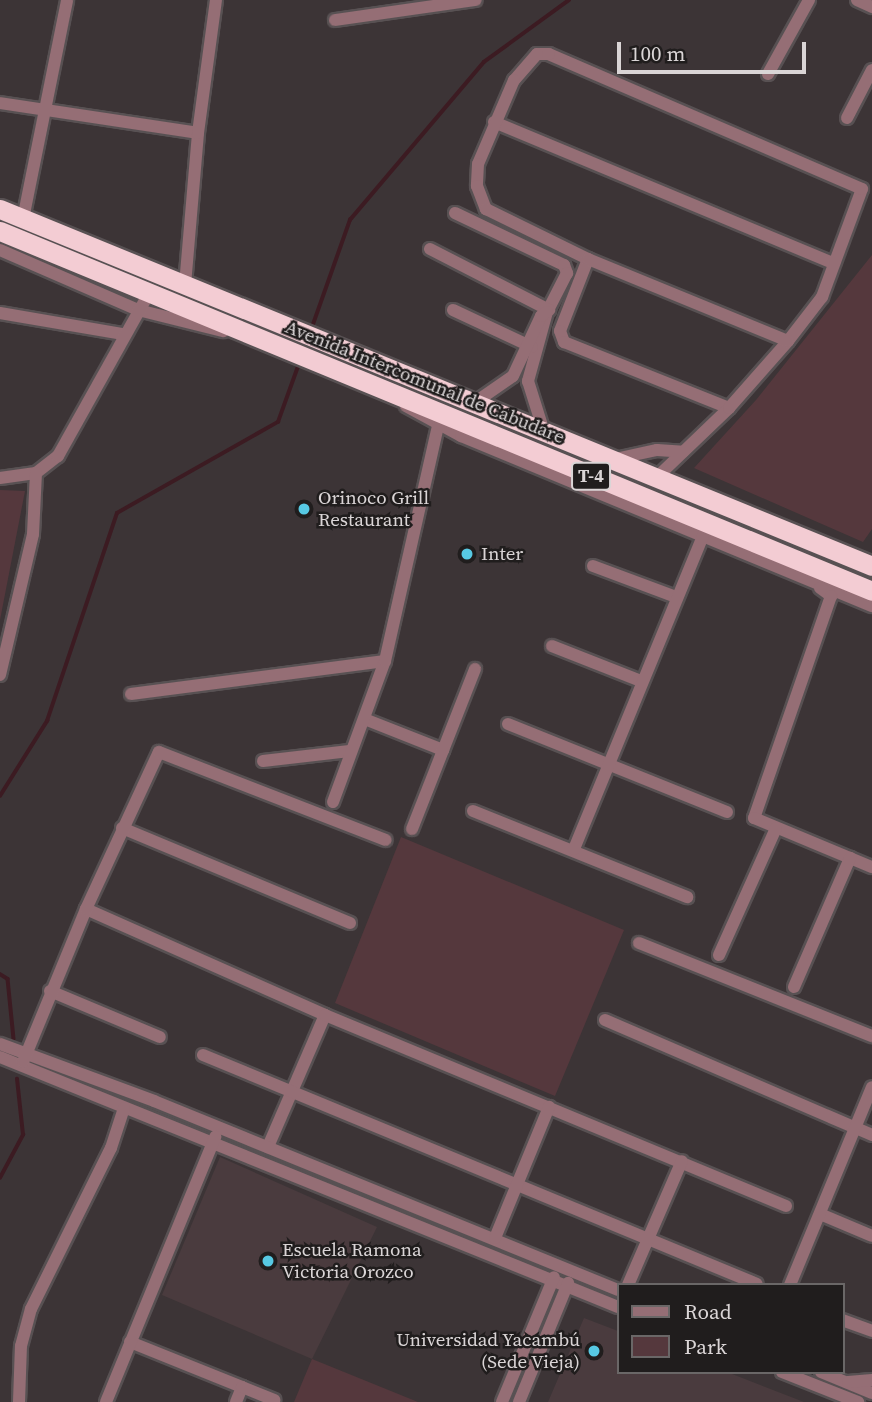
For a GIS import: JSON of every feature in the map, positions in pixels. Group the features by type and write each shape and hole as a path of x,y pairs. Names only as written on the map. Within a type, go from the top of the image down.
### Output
{"highway":[{"name":"Avenida Intercomunal de Cabudare","path":"0,209 872,566"},
{"name":"Avenida Intercomunal de Cabudare","path":"0,231 143,302 268,342 872,590"},
{"path":"673,509 701,539"}],"street":[{"path":"23,219 66,0"},
{"path":"185,285 198,133 216,0"},
{"path":"335,20 476,0"},
{"path":"768,74 809,0"},
{"path":"858,0 872,7"},
{"path":"656,478 729,408 788,341 822,298 833,263 862,193 860,187 549,54 537,54 514,80 478,164 477,186 486,209 588,259 788,341"},
{"path":"847,118 872,70"},
{"path":"0,103 198,133"},
{"path":"494,122 833,263"},
{"path":"455,213 564,265 567,273 533,347 513,376 474,403"},
{"path":"430,249 548,312"},
{"path":"0,250 143,302 123,334 71,439 36,473 0,478"},
{"path":"588,259 560,331 564,342 729,408"},
{"path":"453,310 533,347"},
{"path":"0,313 123,334"},
{"path":"533,347 528,382 544,432"},
{"path":"513,376 528,382"},
{"path":"366,384 438,425 830,594 754,813 757,821 872,867"},
{"path":"333,802 349,751 367,720 386,661 438,425"},
{"path":"612,460 657,450 683,452"},
{"path":"0,675 33,534 36,473"},
{"path":"574,849 701,539"},
{"path":"701,539 872,606"},
{"path":"593,566 676,597"},
{"path":"552,646 641,681"},
{"path":"131,694 386,661"},
{"path":"412,829 475,669"},
{"path":"367,720 443,750"},
{"path":"508,724 727,811"},
{"path":"263,761 349,751"},
{"path":"24,1060 50,991 154,755 163,752 386,840"},
{"path":"473,811 574,849 687,897"},
{"path":"122,828 350,923"},
{"path":"719,955 776,828"},
{"path":"794,986 850,858"},
{"path":"86,909 325,1015 786,1206"},
{"path":"639,943 872,1036"},
{"path":"50,991 160,1037"},
{"path":"268,1147 325,1015"},
{"path":"605,1020 872,1135"},
{"path":"0,1044 24,1060 124,1108 616,1306"},
{"path":"203,1055 755,1283"},
{"path":"0,1057 24,1060 219,1128 616,1289"},
{"path":"791,1283 872,1087"},
{"path":"495,1238 549,1107"},
{"path":"19,1402 21,1346 31,1309 111,1148 124,1108"},
{"path":"106,1402 219,1128"},
{"path":"629,1283 646,1238 682,1161"},
{"path":"820,1214 872,1236"},
{"path":"502,1402 558,1266"},
{"path":"519,1402 573,1272"},
{"path":"844,1321 872,1331"},
{"path":"130,1342 274,1399"},
{"path":"787,1374 858,1402"},
{"path":"826,1374 872,1393"},
{"path":"846,1382 872,1380"},
{"path":"236,1402 242,1387"}],"shaded area":[{"name":"Escuela Ramona Victoria Orozco","path":"220,1157 377,1227 312,1359 162,1295"},
{"name":"Universidad Yacambú (Sede Vieja)","path":"584,1318 616,1330 616,1374 732,1374 804,1402 548,1402"}],"green space":[{"path":"872,255 872,529 863,542 694,468 756,400"},
{"path":"0,490 25,491 0,620"},
{"path":"401,837 624,930 555,1096 335,1003"},
{"path":"312,1359 418,1402 294,1402"}],"waterway":[{"path":"311,330 350,220 484,62 569,0"},
{"path":"0,796 47,721 117,513 278,422 300,361"},
{"path":"0,974 8,979 14,1039"},
{"path":"0,1178 23,1135 17,1079"}],"place":[{"name":"Orinoco Grill Restaurant","path":"304,509"},
{"name":"Inter","path":"467,554"},
{"name":"Escuela Ramona Victoria Orozco","path":"268,1261"},
{"name":"Universidad Yacambú (Sede Vieja)","path":"594,1351"}]}
